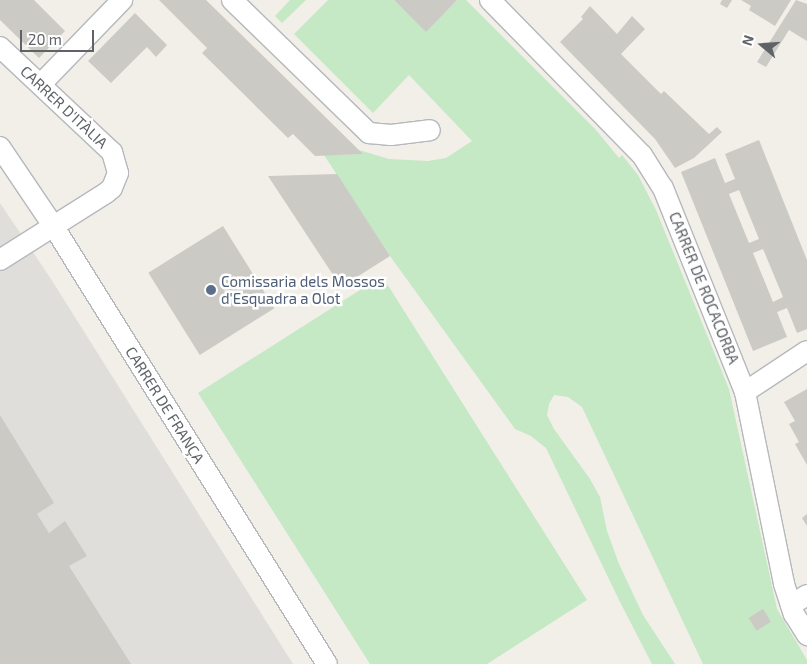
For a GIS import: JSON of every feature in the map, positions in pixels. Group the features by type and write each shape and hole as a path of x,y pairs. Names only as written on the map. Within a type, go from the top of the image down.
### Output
{"street":[{"path":"41,84 122,0"},
{"path":"232,0 369,133 391,135 430,130"},
{"name":"CARRER DE ROCACORBA","path":"490,0 630,142 653,169 663,188 745,392 784,584 799,600 807,635"},
{"name":"CARRER D'ITÀLIA","path":"0,46 112,152 117,166 116,180 106,193 0,260"},
{"name":"CARRER DE FRANÇA","path":"0,148 54,227 327,664"},
{"path":"745,392 807,351"}],"shaded area":[{"path":"0,203 51,279 293,664 0,664"}],"green space":[{"path":"290,0 306,0 282,23 275,16"},
{"path":"328,0 394,0 426,31 457,0 466,0 596,130 619,158 622,155 638,175 656,210 729,389 777,609 807,660 807,664 703,664 582,407 568,397 554,395 549,404 547,415 554,429 590,479 600,497 607,531 619,564 643,615 675,664 652,664 546,448 531,436 515,429 390,256 324,155 362,154 359,150 389,159 428,161 446,158 472,141 409,75 373,113 294,34"},
{"path":"382,276 587,600 487,664 370,664 198,393"}],"building":[{"path":"0,0 34,0 65,31 39,58 0,20"},
{"path":"159,0 206,0 363,154 315,156 293,134 288,138 202,53 207,48"},
{"path":"394,0 457,0 426,32"},
{"path":"722,0 732,0 727,8 720,4"},
{"path":"741,0 791,0 775,26 749,10 751,6"},
{"path":"796,0 807,4 807,41 789,30 766,67 757,62"},
{"path":"590,6 617,34 632,16 645,29 621,54 661,94 664,91 709,134 717,127 722,132 694,158 675,168 655,139 560,42 583,19 581,17"},
{"path":"135,13 167,45 156,57 147,47 111,83 88,61"},
{"path":"759,140 807,260 807,329 797,333 787,308 777,312 787,337 753,351 681,172 715,158 725,183 735,179 725,154","holes":["739,190 759,239 749,243 729,194","763,249 783,297 773,302 753,253"]},
{"path":"337,174 390,256 341,287 268,176"},
{"name":"Comissaria dels Mossos d'Esquadra a Olot","path":"223,226 274,308 200,355 148,273"},
{"path":"807,389 807,465 795,444 799,442 789,424 795,421 784,402"},
{"path":"0,415 54,503 37,514 49,533 65,521 87,556 69,566 131,664 0,664"},
{"path":"807,514 807,526 802,518"},
{"path":"763,609 771,622 757,631 749,618"}],"place":[{"name":"Comissaria dels Mossos d'Esquadra a Olot","path":"211,290"}]}
